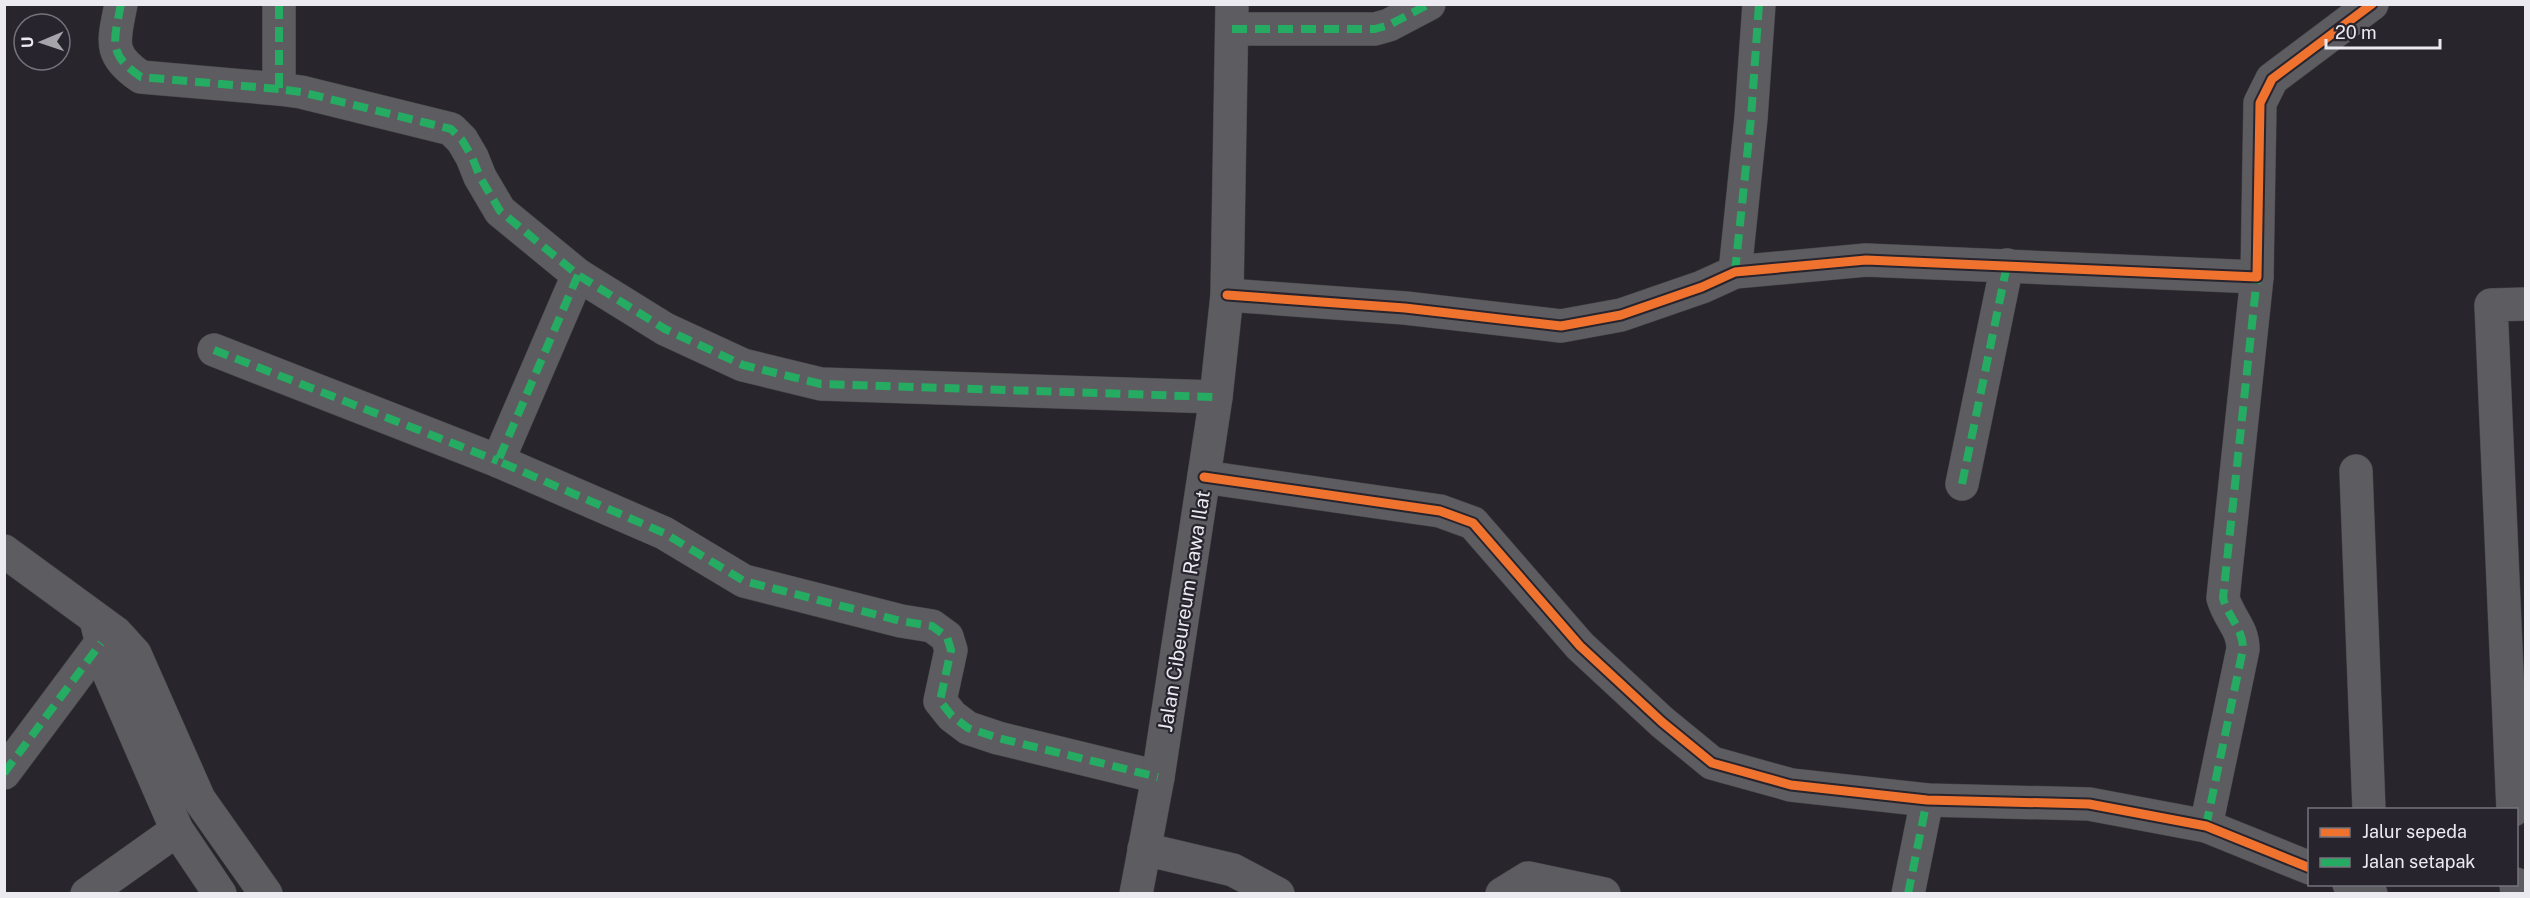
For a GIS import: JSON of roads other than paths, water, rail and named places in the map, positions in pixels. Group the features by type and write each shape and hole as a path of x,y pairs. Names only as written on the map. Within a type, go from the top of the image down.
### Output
{"street":[{"path":"120,4 114,43 123,65 141,77 301,92 451,129 467,149 500,211 578,275 666,329 743,365 821,384 1216,397"},
{"path":"279,4 279,89"},
{"path":"1232,17 1375,29 1389,25 1430,4"},
{"path":"1735,272 1751,118 1758,4"},
{"path":"2206,825 2244,649 2241,631 2228,614 2223,598 2258,277 2260,103 2272,79 2372,4"},
{"name":"Jalan Cibeureum Rawa Ilat","path":"1136,894 1158,777 1216,397 1227,295 1232,17"},
{"path":"1227,295 1406,308 1560,326 1621,315 1702,287 1735,272 1866,260 2258,277"},
{"path":"1962,484 2007,265"},
{"path":"498,461 578,275"},
{"path":"2513,808 2491,305 2526,304"},
{"path":"214,350 498,461 664,533 744,581 901,621 932,626 947,636 951,650 940,701 952,716 968,728 998,738 1158,777"},
{"path":"2356,471 2369,808"},
{"path":"1204,477 1440,511 1473,523 1580,646 1662,722 1712,763 1791,785 1927,800 2089,804 2206,825 2308,867"},
{"path":"4,551 99,632 110,676 177,830 220,894"},
{"path":"4,773 99,632"},
{"path":"99,632 116,633 135,654 199,799 266,894"},
{"path":"1908,894 1927,800"},
{"path":"87,894 177,830"},
{"path":"1144,849 1233,870 1278,894"},
{"path":"1503,894 1528,878 1604,894"},
{"path":"2352,886 2372,894"}]}
